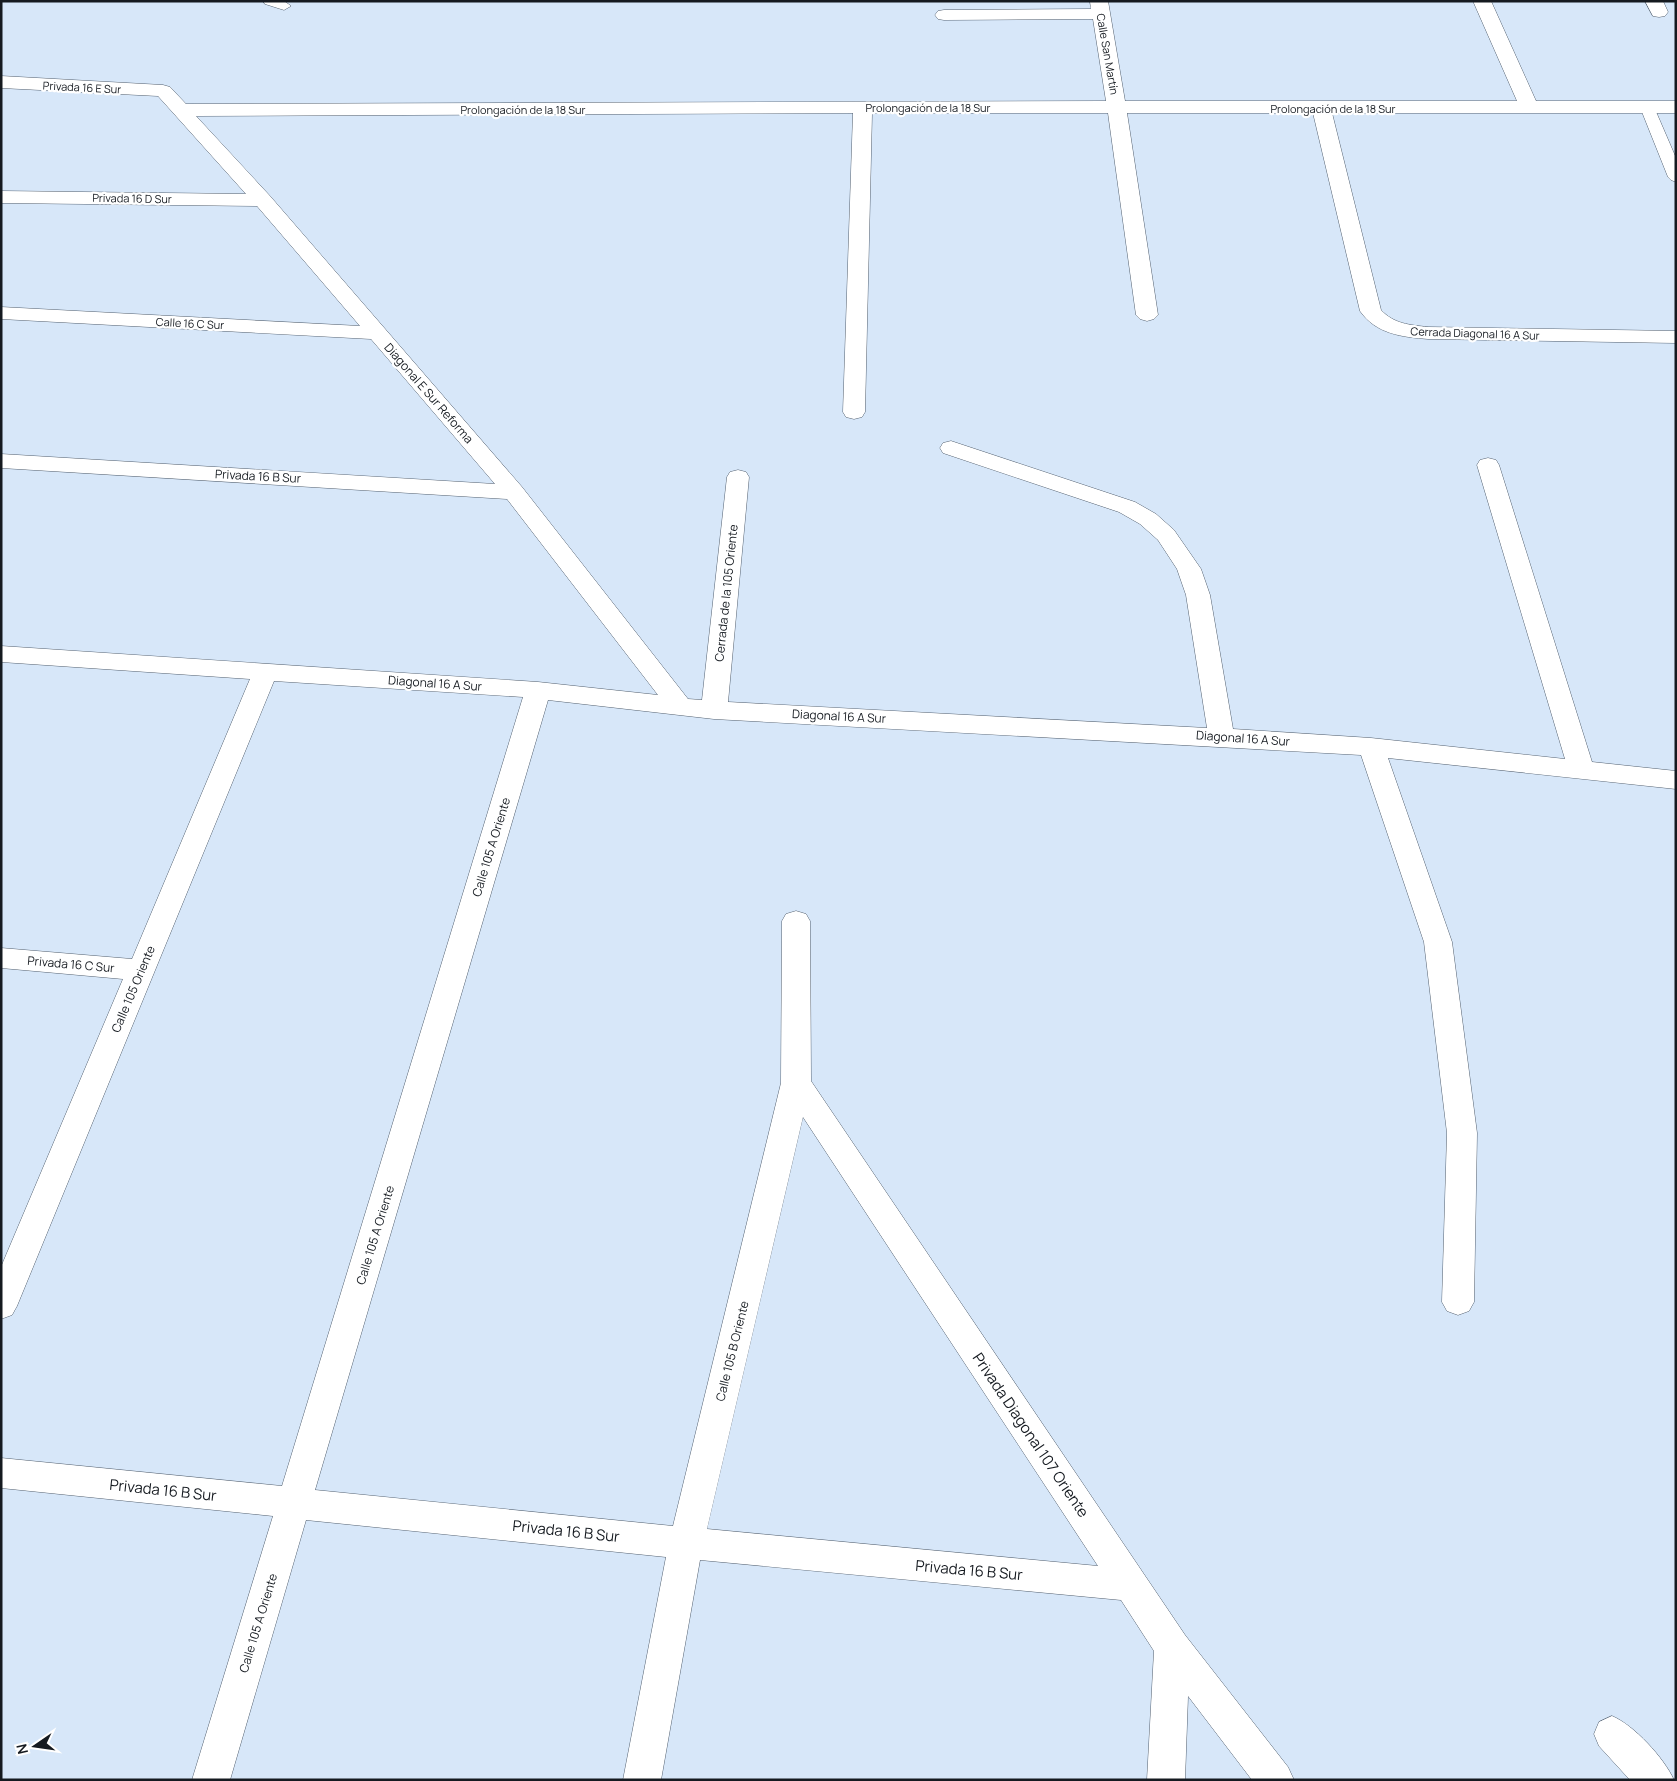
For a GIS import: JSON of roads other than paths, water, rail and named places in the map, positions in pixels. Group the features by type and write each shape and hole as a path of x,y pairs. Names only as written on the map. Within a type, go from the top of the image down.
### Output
{"street":[{"path":"1482,1 1529,108"},
{"path":"944,15 1100,8"},
{"name":"Calle San Martín","path":"1100,8 1117,108 1147,315"},
{"name":"Privada 16 E Sur","path":"1,82 163,91"},
{"name":"Diagonal E Sur Reforma","path":"163,91 263,200 514,492 681,707"},
{"path":"854,412 863,107"},
{"name":"Prolongación de la 18 Sur","path":"180,110 863,107 1676,107"},
{"name":"Cerrada Diagonal 16 A Sur","path":"1321,108 1371,311 1378,320 1404,331 1428,333 1676,337"},
{"name":"Privada 16 D Sur","path":"1,197 263,200"},
{"name":"Calle 16 C Sur","path":"1,313 378,333"},
{"path":"951,448 1127,506 1166,535 1189,569 1198,595 1221,736"},
{"name":"Privada 16 B Sur","path":"1,461 514,492"},
{"path":"1488,466 1581,768"},
{"name":"Cerrada de la 105 Oriente","path":"714,710 738,477"},
{"name":"Diagonal 16 A Sur","path":"1,654 538,690 714,710 1221,736 1581,768 1676,780"},
{"name":"Calle 105 Oriente","path":"1,1306 265,672"},
{"name":"Calle 105 A Oriente","path":"211,1780 538,690"},
{"path":"1371,748 1438,942 1462,1133 1458,1302"},
{"name":"Calle 105 B Oriente","path":"642,1780 686,1543 796,1083 796,922"},
{"name":"Privada 16 C Sur","path":"1,958 141,970"},
{"name":"Privada Diagonal 107 Oriente","path":"796,1083 1172,1647 1275,1780"},
{"name":"Privada 16 B Sur","path":"1,1473 686,1543 1132,1585"},
{"path":"1166,1780 1172,1647"},
{"path":"1612,1734 1655,1780"}],"lane":[{"path":"270,1 284,6"},
{"path":"1648,107 1676,177"}]}
